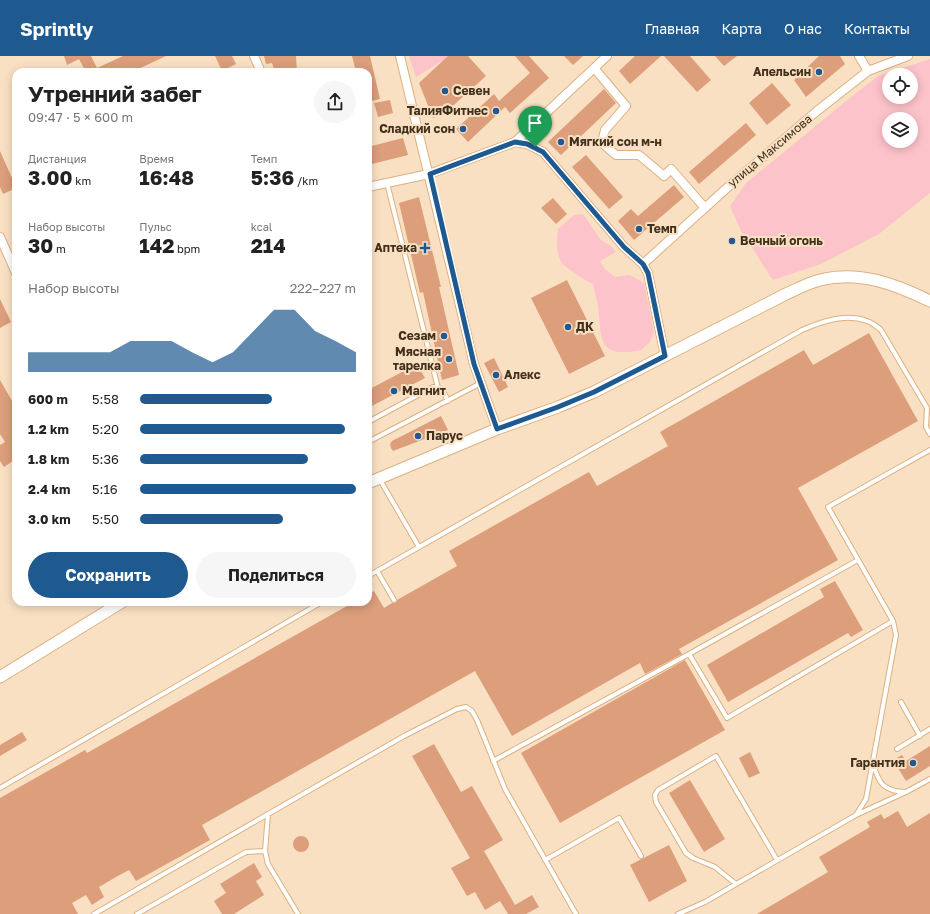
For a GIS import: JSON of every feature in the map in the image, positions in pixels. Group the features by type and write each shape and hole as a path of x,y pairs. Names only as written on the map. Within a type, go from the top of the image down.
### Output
{"main road":[{"path":"372,481 497,429 594,392 808,284 831,278 857,276 871,278 890,284 930,301"},
{"path":"0,677 115,606"}],"street":[{"path":"254,56 259,68"},
{"path":"400,56 430,174 474,364 497,429"},
{"path":"372,186 430,174 515,142 607,56"},
{"path":"859,56 868,71"},
{"name":"улица Максимова","path":"643,264 817,111 868,71 908,56"},
{"path":"594,68 626,106 605,130 602,143 616,155 639,155 664,176 671,169 705,208"},
{"path":"515,142 527,144 543,152 624,247 643,264 648,273 665,356"},
{"path":"0,237 12,264"}],"lane":[{"path":"387,183 438,388"},
{"path":"372,574 802,330 819,322 848,317 859,318 876,325 881,330 927,408 926,427 930,434"},
{"path":"372,440 481,383"},
{"path":"372,420 433,387 442,389 448,401"},
{"path":"856,814 866,799 896,635 893,621 828,507 930,450"},
{"path":"379,478 418,547"},
{"path":"493,760 689,654 858,560"},
{"path":"377,571 394,600"},
{"path":"0,788 315,606"},
{"path":"689,654 727,718 893,621"},
{"path":"901,702 920,736"},
{"path":"94,914 132,894 404,736 457,709 466,707 472,711 505,789 576,914"},
{"path":"898,749 930,729"},
{"path":"736,884 714,868 686,853 656,802 655,795 658,790 716,756 776,860"},
{"path":"873,762 877,776 883,785 893,791 906,792"},
{"path":"678,914 705,902 856,814 906,792 930,779"},
{"path":"268,814 266,851 268,864 298,914"},
{"path":"546,860 618,818 641,856"},
{"path":"137,914 246,852 266,851"}],"shaded area":[{"path":"409,56 450,56 416,77"},
{"path":"930,59 930,193 879,234 821,264 773,280 741,231 730,206 746,183 878,76 882,75 882,104 918,104 918,68 902,68"},
{"path":"583,214 601,240 611,246 616,252 600,261 605,269 615,277 630,275 644,283 654,332 650,342 641,350 617,352 609,349 604,344 601,336 598,306 593,284 570,270 560,260 557,249 558,229 574,215"}],"building":[{"path":"64,56 91,56 97,68 84,68 79,59 67,65"},
{"path":"123,56 166,56 140,68 97,68"},
{"path":"215,56 232,56 236,64 228,68 221,68"},
{"path":"264,56 296,56 297,68 274,68 272,63 266,64"},
{"path":"352,56 370,56 380,99 372,101 372,68 355,68"},
{"name":"Севен","path":"448,56 468,56 486,76 445,113 433,118 419,83"},
{"path":"515,56 529,56 549,78 510,113 505,107 468,142 456,129 494,94 499,101 530,73"},
{"path":"564,56 583,56 573,65"},
{"path":"635,56 661,56 630,84 619,71"},
{"path":"664,56 690,56 711,80 697,92"},
{"path":"715,56 737,56 724,66"},
{"name":"Апельсин","path":"819,56 840,56 845,64 806,97 794,80"},
{"path":"772,83 791,105 767,125 749,103"},
{"path":"604,89 616,103 561,155 548,142"},
{"path":"390,100 393,113 378,117 374,103"},
{"path":"746,123 756,135 699,184 689,172"},
{"path":"403,138 408,155 372,164 372,146"},
{"path":"0,151 12,178 12,190 3,194 0,187"},
{"path":"586,155 623,197 609,209 572,167"},
{"path":"674,185 684,197 634,240 618,221 631,209 638,216"},
{"path":"419,197 441,287 439,287 459,375 442,380 423,292 420,293 399,203"},
{"path":"553,198 567,214 556,224 541,208"},
{"name":"ДК","path":"567,280 605,356 569,374 531,298"},
{"path":"0,299 11,322 0,328"},
{"path":"869,333 918,421 798,488 838,560 679,649 682,654 645,674 640,663 512,736 475,671 202,825 210,840 136,881 129,870 116,877 99,887 104,897 92,905 86,895 72,903 78,914 0,914 0,798 85,750 87,753 347,606 372,606 372,592 374,591 384,608 392,603 395,603 397,600 457,566 449,551 589,472 597,486 668,446 660,432 804,350 813,365"},
{"name":"Алекс","path":"494,358 508,387 499,392 484,363"},
{"path":"417,364 425,378 372,406 372,388"},
{"path":"0,380 12,401 12,462 4,467 0,461 0,445 5,442 0,434"},
{"name":"Парус","path":"441,416 448,430 393,451 390,444 392,441"},
{"path":"835,581 863,630 851,637 848,633 728,702 707,665 824,597 820,589"},
{"path":"685,660 725,730 560,823 521,753"},
{"path":"22,732 27,740 0,756 0,745"},
{"path":"434,744 461,792 472,786 503,840 484,851 515,905 532,895 539,907 526,914 508,914 500,901 485,910 475,892 467,896 451,868 470,858 412,756"},
{"name":"Гарантия","path":"930,746 930,766 906,781 893,760 902,755 906,761"},
{"path":"750,752 760,773 749,778 739,758"},
{"path":"690,780 725,839 704,852 669,793"},
{"path":"898,811 907,827 930,813 930,914 757,914 828,872 819,857 870,827 867,822 881,814 884,819"},
{"path":"301,836 307,838 309,844 307,850 301,852 295,850 293,844 295,838"},
{"path":"669,845 687,881 649,902 630,865"},
{"path":"254,863 262,877 256,881 264,895 234,914 222,914 214,901 226,893 220,884"}],"place":[{"name":"Апельсин","path":"819,72"},
{"name":"Севен","path":"445,91"},
{"name":"ТалияФитнес","path":"496,111"},
{"name":"Сладкий сон","path":"463,129"},
{"name":"Мягкий сон м-н","path":"561,142"},
{"name":"Темп","path":"639,229"},
{"name":"Вечный огонь","path":"732,241"},
{"name":"Аптека","path":"425,248"},
{"name":"ДК","path":"568,327"},
{"name":"Сезам","path":"444,336"},
{"name":"Мясная тарелка","path":"449,359"},
{"name":"Алекс","path":"496,375"},
{"name":"Магнит","path":"394,391"},
{"name":"Парус","path":"418,436"},
{"name":"Гарантия","path":"913,763"}],"route":[{"path":"515,142 535,147 543,152 624,247 643,264 648,273 665,356 594,392 497,429 474,364 430,174 515,142"}]}
